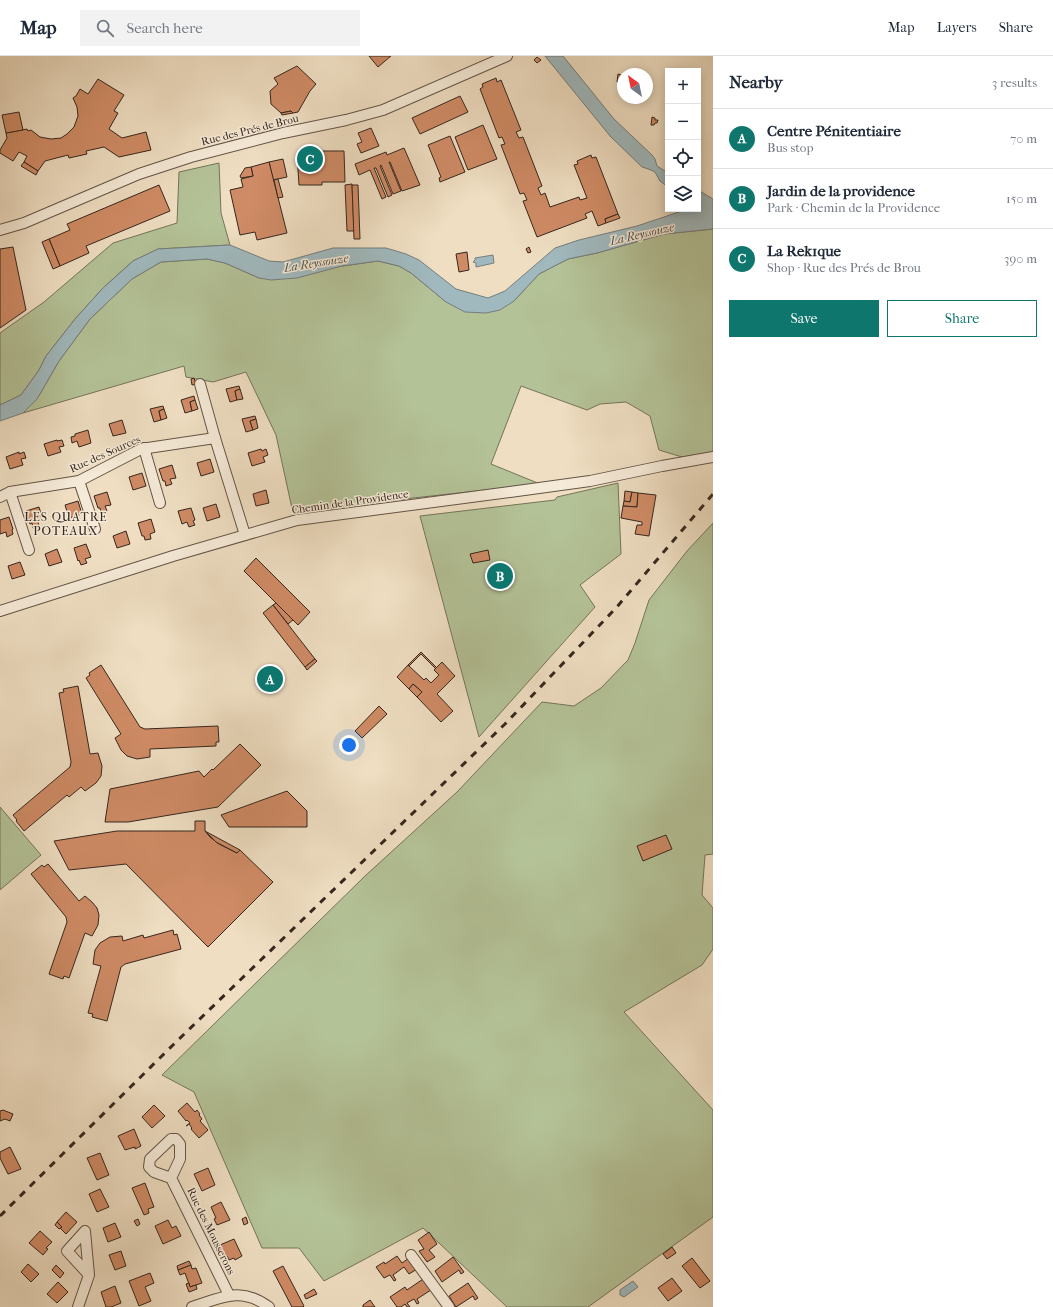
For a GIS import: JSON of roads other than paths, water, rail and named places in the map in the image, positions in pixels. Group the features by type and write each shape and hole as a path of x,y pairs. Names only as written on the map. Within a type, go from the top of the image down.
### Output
{"street":[{"name":"Rue des Prés de Brou","path":"0,230 24,223 139,174 191,157 383,110 506,56"},
{"path":"200,384 214,438 245,535"},
{"name":"Rue des Sources","path":"5,495 79,481 144,448 214,438"},
{"path":"144,448 160,503"},
{"name":"Chemin de la Providence","path":"0,611 180,554 297,520 590,481 713,457"},
{"path":"79,481 95,529"},
{"path":"5,495 29,550"},
{"name":"Rue des Mousserons","path":"171,1178 229,1295"},
{"path":"411,1255 449,1307"},
{"path":"78,1307 90,1275"},
{"path":"192,1307 229,1295 247,1296 269,1307"}],"water":[{"path":"545,56 563,56 614,119 652,155 657,166 665,171 665,185 660,181 655,172 642,167 610,136"},
{"name":"La Reyssouze","path":"701,192 713,199 713,229 664,234 597,253 568,259 539,274 514,301 500,310 486,313 465,312 446,302 411,273 399,266 378,261 342,266 297,278 271,280 259,278 225,263 207,259 161,262 132,279 90,319 59,361 37,399 23,413 0,421 0,405 21,395 39,370 46,356 75,319 103,288 133,261 158,249 230,245 269,261 283,262 333,248 386,248 419,260 456,289 488,298 505,291 555,248 579,240 637,226 679,212 701,212"},
{"path":"493,255 494,263 476,267 476,263 473,262 475,258"},
{"path":"633,1281 638,1287 624,1297 620,1295 620,1290"}],"railway":[{"path":"0,1216 176,1042 505,724 616,608 713,494"}],"place":[{"name":"La Rek1que","path":"310,159"},
{"name":"Jardin de la providence","path":"500,576"},
{"name":"Centre Pénitentiaire","path":"270,679"}],"district":[{"name":"LES QUATRE POTEAUX","path":"66,524"}]}
